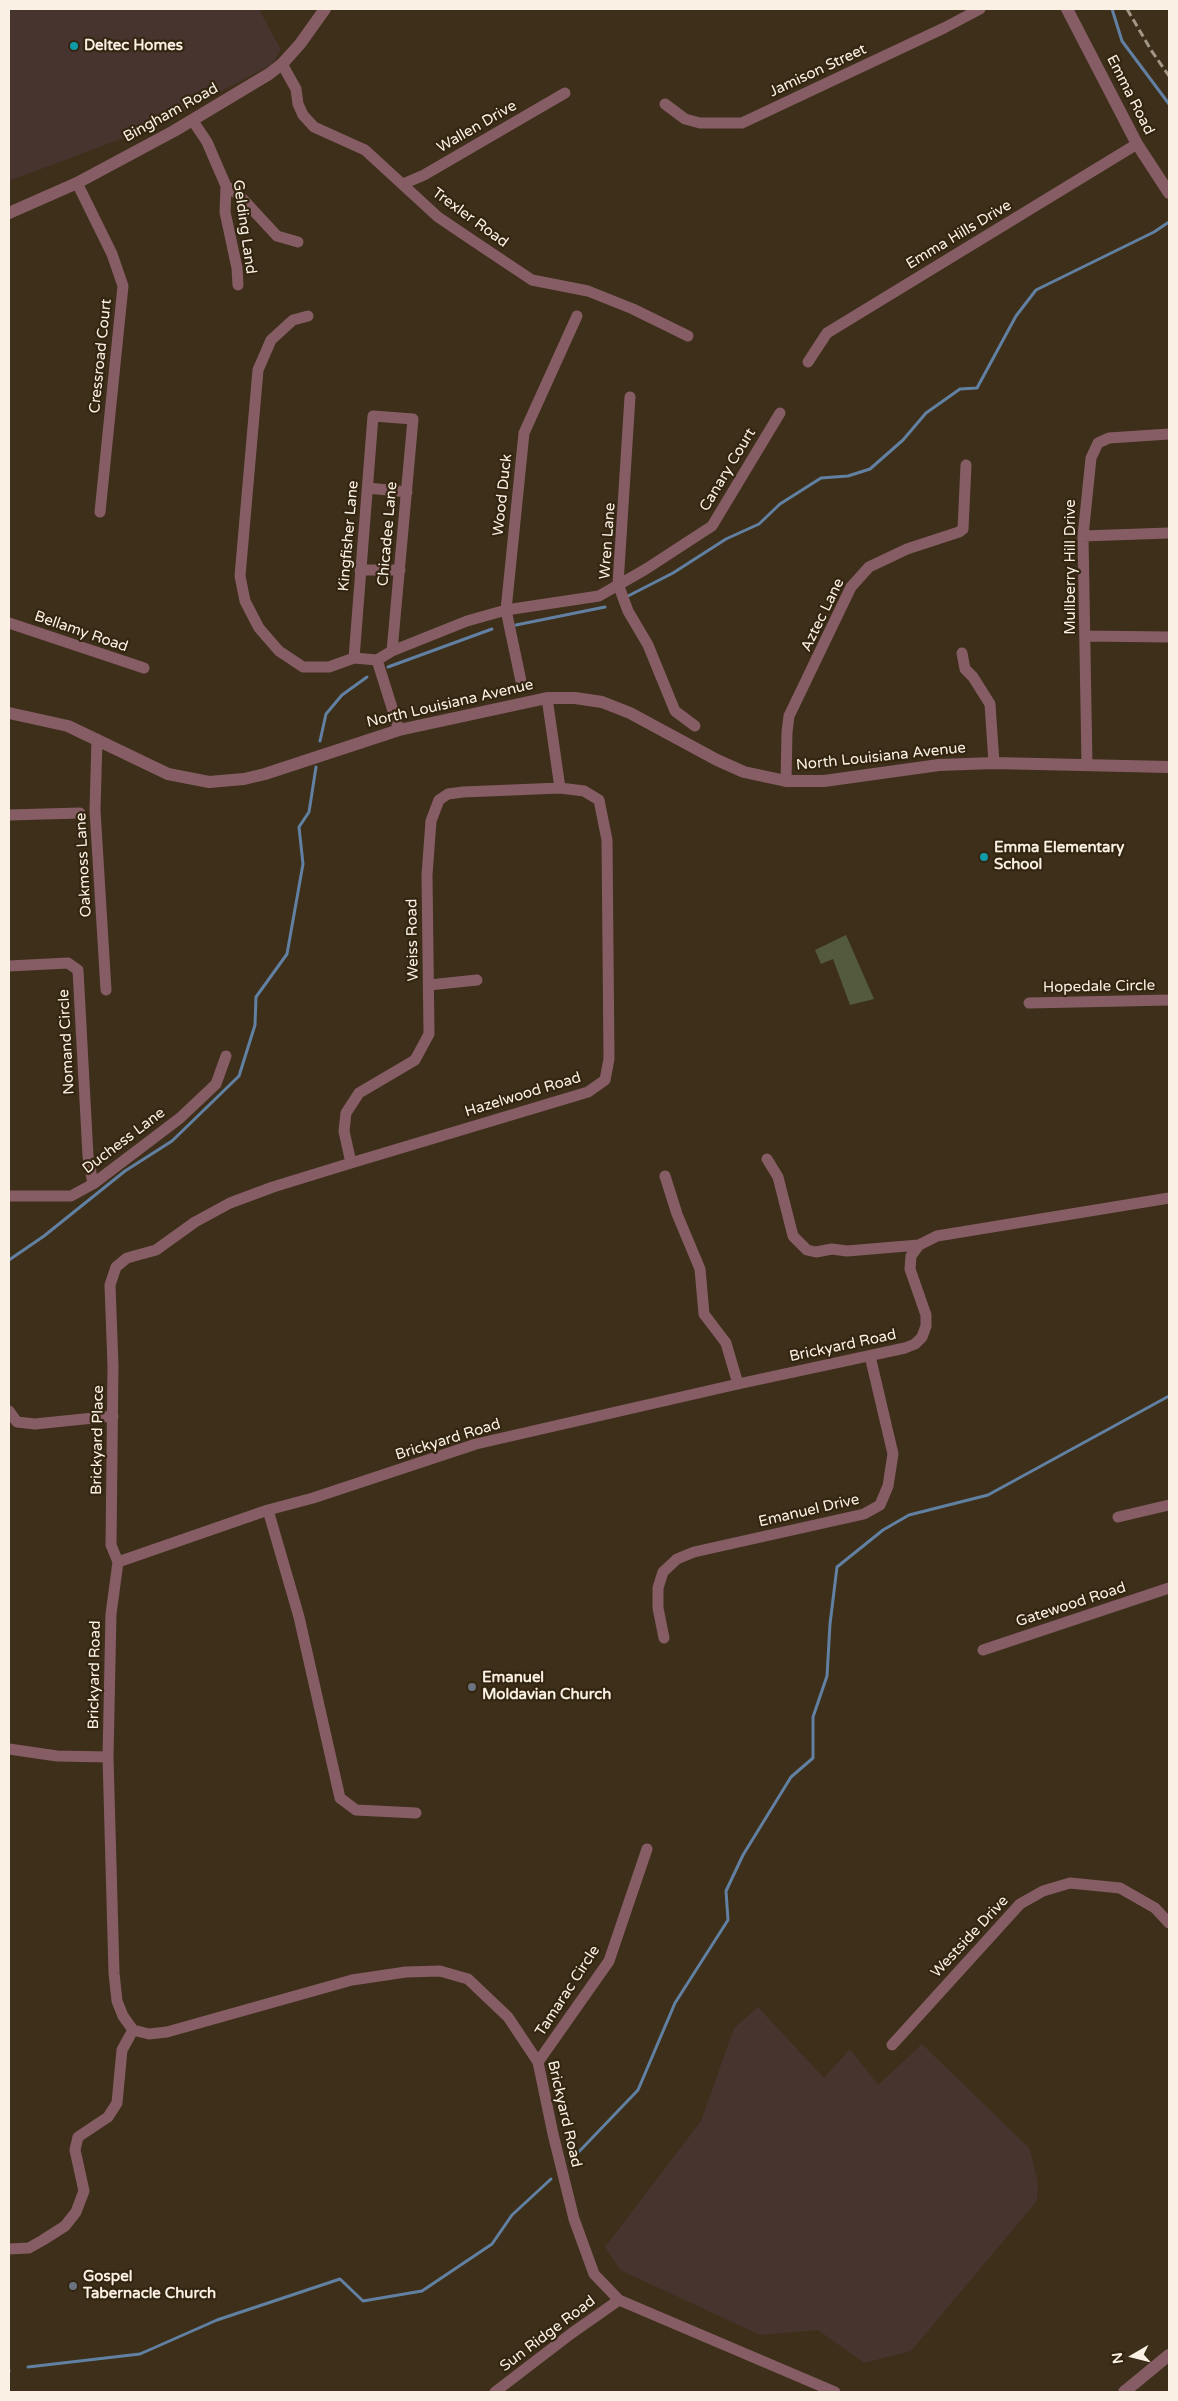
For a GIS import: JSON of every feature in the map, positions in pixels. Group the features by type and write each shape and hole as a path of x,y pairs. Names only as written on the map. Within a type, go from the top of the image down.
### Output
{"street":[{"name":"Bingham Road","path":"9,213 77,183 193,121 282,64 300,44 325,9"},
{"name":"Jamison Street","path":"665,104 685,119 700,123 742,123 944,28 980,9"},
{"name":"Emma Road","path":"1067,9 1137,144 1169,193"},
{"name":"Trexler Road","path":"282,64 294,84 303,115 314,127 365,150 438,217 532,280 588,291 634,309 688,336"},
{"name":"Wallen Drive","path":"402,184 424,175 565,93"},
{"name":"Gelding Land","path":"193,121 207,142 226,186 225,212 238,285"},
{"name":"Emma Hills Drive","path":"808,362 827,333 1137,144"},
{"name":"Cressroad Court","path":"77,183 112,254 123,286 100,512"},
{"path":"226,186 239,195 277,236 298,242"},
{"path":"308,316 293,320 271,340 258,370 240,576 245,601 259,628 279,651 303,667 329,667 354,658 377,660 399,730"},
{"name":"Wood Duck","path":"522,686 506,610 524,433 577,316"},
{"name":"Wren Lane","path":"630,397 618,584 628,611 648,645 675,711 695,726"},
{"name":"Canary Court","path":"377,660 392,650 467,620 506,610 599,596 646,569 712,526 780,413"},
{"name":"Kingfisher Lane","path":"354,658 373,416 413,419"},
{"name":"Chicadee Lane","path":"392,650 413,419"},
{"name":"Mullberry Hill Drive","path":"1087,765 1083,536 1091,458 1098,442 1109,438 1169,434"},
{"name":"Aztec Lane","path":"786,781 789,716 851,588 869,567 906,549 963,529 966,465"},
{"path":"368,488 407,492"},
{"path":"1083,536 1169,533"},
{"path":"360,570 400,570"},
{"name":"Bellamy Road","path":"9,623 144,668"},
{"path":"1086,636 1169,637"},
{"path":"962,653 965,669 973,676 990,704 994,763"},
{"path":"547,698 560,788"},
{"name":"North Louisiana Avenue","path":"9,713 68,726 168,774 188,780 223,782 265,774 399,730 547,698 576,698 602,702 630,713 744,772 786,781 824,780 939,765 994,763 1169,767"},
{"name":"Oakmoss Lane","path":"97,739 95,810 106,990"},
{"name":"Weiss Road","path":"351,1164 344,1131 346,1113 359,1093 415,1060 429,1034 427,875 431,821 439,800 448,794 463,792 560,788"},
{"name":"Hazelwood Road","path":"112,1317 110,1285 116,1267 127,1258 156,1250 195,1222 230,1203 273,1187 588,1092 605,1080 609,1059 607,840 598,800 584,791 560,788"},
{"path":"9,815 80,813"},
{"name":"Nomand Circle","path":"9,966 68,963 78,970 88,1156 93,1184"},
{"path":"429,985 477,980"},
{"name":"Hopedale Circle","path":"1029,1003 1169,1000"},
{"name":"Duchess Lane","path":"9,1196 71,1196 93,1184 180,1118 216,1084 226,1056"},
{"path":"767,1158 778,1177 793,1236 807,1250 816,1252 832,1249 847,1251 919,1245 937,1236 1169,1198"},
{"path":"664,1176 677,1214 700,1268 704,1314 718,1330 729,1349 738,1384"},
{"name":"Brickyard Road","path":"835,2392 619,2300 594,2274 574,2219 538,2062 508,2017 468,1979 440,1971 406,1972 352,1980 167,2032 149,2034 133,2030 123,2016 117,2001 114,1973 108,1757 111,1614 118,1562 268,1510 376,1478 476,1444 870,1356 915,1344 922,1337 926,1326 926,1315 910,1269 911,1256 919,1245"},
{"name":"Brickyard Place","path":"112,1317 111,1545 118,1562"},
{"name":"Emanuel Drive","path":"664,1638 658,1608 658,1588 663,1572 677,1559 694,1552 864,1514 880,1505 888,1486 893,1454 870,1356"},
{"path":"9,1411 17,1422 35,1424 113,1416"},
{"path":"1118,1517 1169,1505"},
{"path":"268,1510 299,1617 340,1798 356,1810 416,1813"},
{"name":"Gatewood Road","path":"983,1650 1169,1588"},
{"path":"9,1749 57,1756 108,1757"},
{"name":"Tamarac Circle","path":"538,2062 609,1961 647,1849"},
{"name":"Westside Drive","path":"892,2045 1020,1904 1043,1891 1070,1883 1120,1888 1155,1908 1169,1923"},
{"path":"9,2249 29,2248 65,2226 76,2212 84,2191 75,2150 78,2137 108,2117 117,2103 122,2050 133,2030"},
{"name":"Sun Ridge Road","path":"496,2392 572,2332 619,2300"},
{"path":"1124,2392 1169,2355"}],"shaded area":[{"path":"9,9 259,9 281,50 271,65 155,126 9,181"},
{"path":"758,2007 824,2078 850,2049 878,2085 922,2044 1030,2149 1038,2184 1037,2201 911,2351 864,2363 818,2330 760,2335 620,2270 605,2247 701,2121 734,2028"}],"green space":[{"path":"846,935 874,999 850,1005 833,959 821,964 815,950"}],"waterway":[{"path":"1112,9 1122,41 1169,104"},
{"path":"628,596 673,573 726,539 759,524 780,504 821,478 848,476 870,469 903,440 926,413 960,389 977,388 1016,316 1036,290 1154,232 1169,222"},
{"path":"516,625 605,607"},
{"path":"388,667 492,629"},
{"path":"320,741 326,714 342,695 367,677"},
{"path":"9,1260 44,1236 125,1171 172,1141 239,1076 255,1025 256,997 287,954 303,864 299,827 309,812 316,767"},
{"path":"571,2160 638,2090 675,2003 728,1920 726,1891 743,1855 791,1777 813,1758 813,1717 827,1676 830,1624 837,1567 883,1530 909,1515 988,1495 1169,1396"},
{"path":"28,2367 140,2354 217,2320 340,2279 363,2301 422,2291 492,2244 512,2215 551,2179"}],"railway":[{"path":"1127,9 1169,76"}],"place":[{"name":"Deltec Homes","path":"74,46"},
{"name":"Emma Elementary School","path":"984,857"},
{"name":"Emanuel Moldavian Church","path":"472,1687"},
{"name":"Gospel Tabernacle Church","path":"73,2286"}]}
